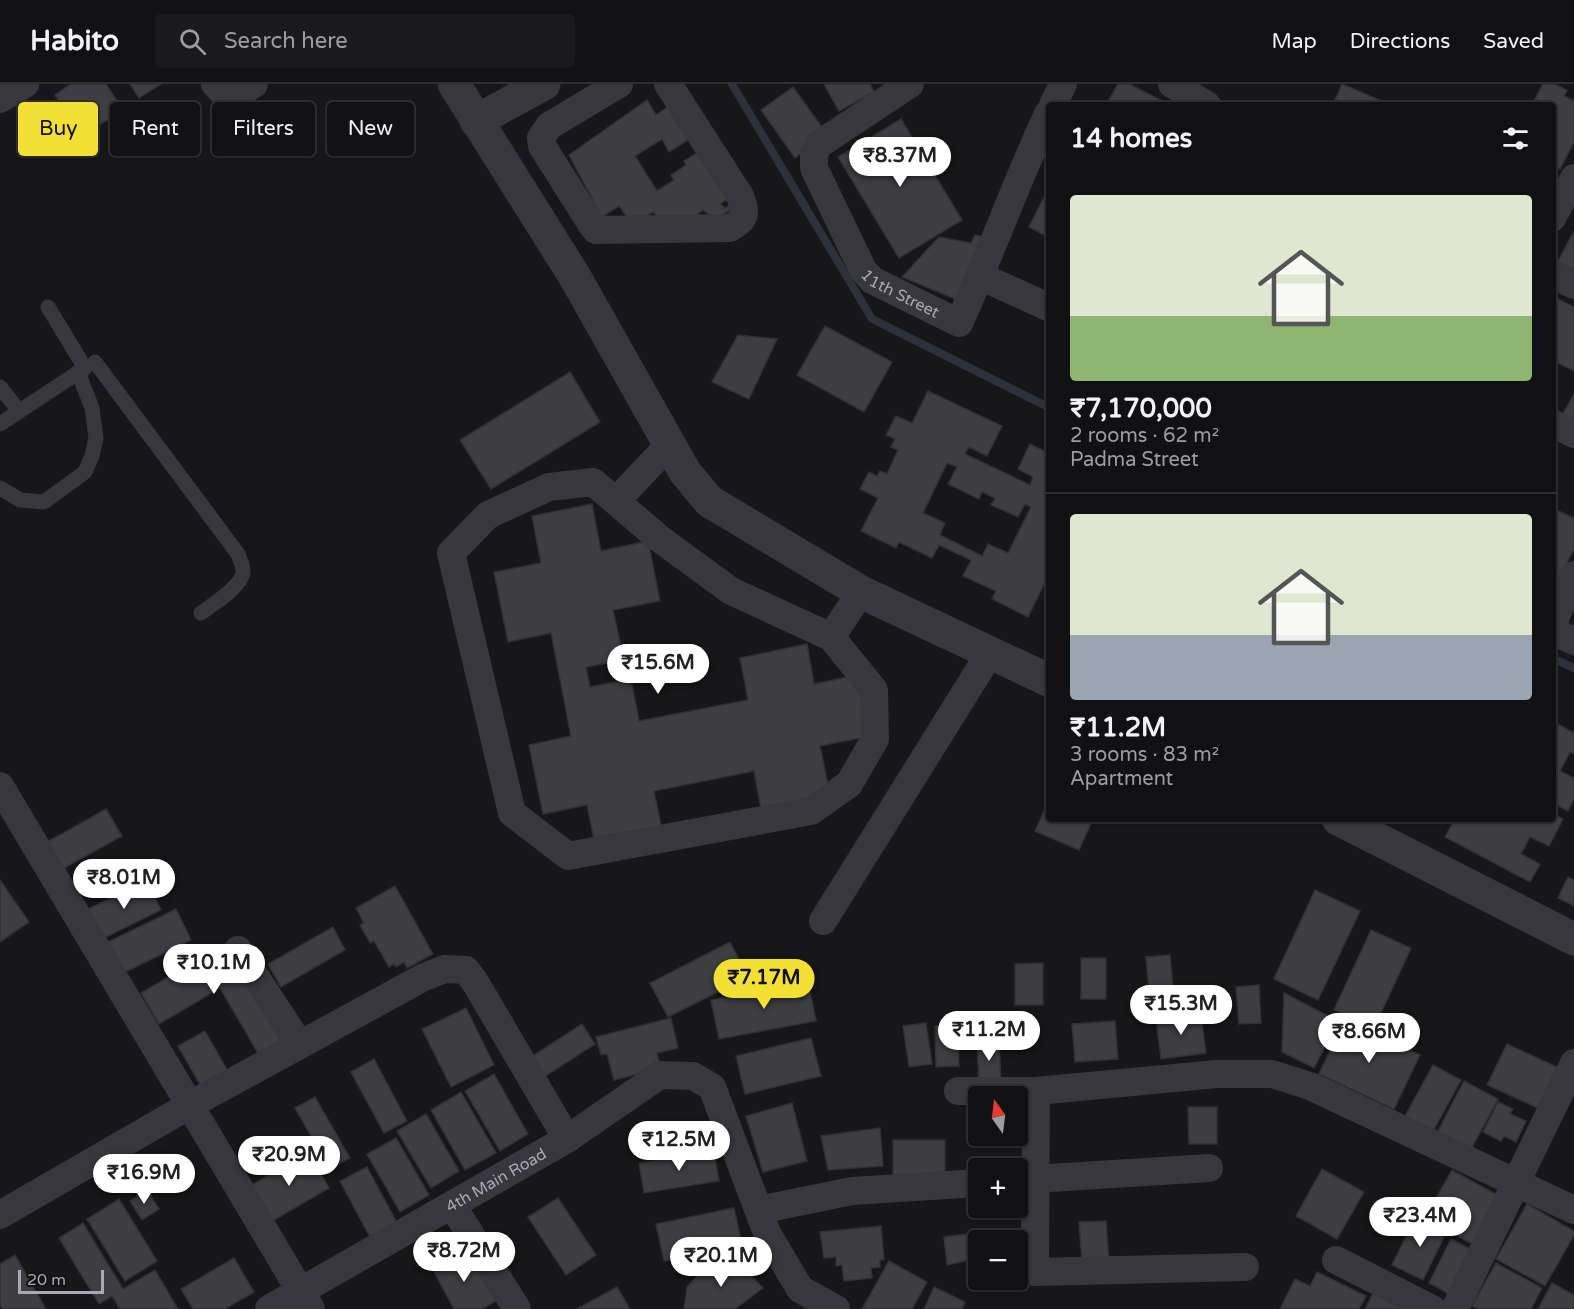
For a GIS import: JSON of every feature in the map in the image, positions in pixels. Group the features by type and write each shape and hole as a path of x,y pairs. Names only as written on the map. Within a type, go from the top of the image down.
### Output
{"street":[{"path":"0,99 25,84"},
{"path":"215,84 229,99 254,84"},
{"path":"454,84 574,277 685,472 709,501 861,592 1046,679"},
{"path":"476,122 544,84"},
{"path":"619,84 549,126 542,138 542,146 596,230 730,228 741,222 744,215 744,206 740,196 668,84"},
{"name":"11th Street","path":"910,84 818,145 814,154 814,168 863,270 872,280 958,323 1039,159 1046,124"},
{"path":"1054,102 1063,84"},
{"path":"1173,84 1202,102"},
{"path":"1556,211 1574,178"},
{"path":"980,276 1046,306"},
{"path":"1556,276 1574,285"},
{"path":"1556,425 1574,434"},
{"path":"616,501 669,445"},
{"path":"593,482 660,539 730,591 831,637 874,690 875,739 849,784 811,811 568,856 512,813 451,553 488,515 549,487 593,482"},
{"path":"1556,617 1574,575"},
{"path":"831,637 861,592"},
{"path":"1556,633 1574,641"},
{"path":"823,921 990,652"},
{"path":"0,786 10,824 190,1105 305,1300"},
{"path":"1344,822 1574,939"},
{"path":"238,950 300,1045"},
{"path":"0,1215 190,1105 424,976 445,969 466,969 567,1139"},
{"path":"1455,1309 1574,1063"},
{"path":"958,1091 1036,1091 1217,1074 1272,1074 1310,1086 1574,1210"},
{"name":"4th Main Road","path":"270,1309 305,1300 452,1205 567,1139 660,1075 693,1076 712,1087 767,1233 800,1289 836,1309"},
{"path":"1028,1162 1036,1091"},
{"path":"1028,1180 1209,1168"},
{"path":"759,1210 852,1191 968,1184"},
{"path":"1028,1200 1035,1272 1245,1267"},
{"path":"452,1205 517,1309"},
{"path":"1336,1260 1432,1309"}],"lane":[{"path":"48,307 89,366 238,554 243,573 240,580 231,590 201,613"},
{"path":"0,423 89,366"},
{"path":"0,488 20,500 44,502 85,472 96,438 89,366"},
{"path":"0,387 19,411"}],"building":[{"path":"71,84 106,84 118,102 110,102 110,118 98,126 98,102 60,102 55,95"},
{"path":"130,84 161,84 139,98"},
{"path":"824,84 870,84 874,92 839,111"},
{"path":"1118,84 1129,84 1164,102 1108,102"},
{"path":"1342,84 1384,102 1334,102"},
{"path":"1543,84 1554,84 1567,90 1564,96 1574,101 1574,142 1560,169 1556,167 1556,102 1534,102"},
{"path":"793,87 827,134 795,158 761,110"},
{"path":"647,100 656,115 676,101 693,137 669,152 662,139 635,156 657,191 674,180 671,175 686,165 684,161 702,150 732,196 720,204 725,208 732,204 734,208 715,219 703,210 684,225 663,223 653,212 633,225 619,206 602,217 569,155"},
{"path":"901,119 962,220 899,258 838,157"},
{"path":"1046,193 1046,236 1029,227"},
{"path":"1574,231 1574,275 1556,265"},
{"path":"975,235 991,238 965,303 902,277 939,237 971,243"},
{"path":"1556,298 1574,307 1574,371 1556,362"},
{"path":"825,326 892,362 864,412 797,375"},
{"path":"738,335 777,339 749,399 712,382"},
{"path":"570,372 600,422 491,489 460,440"},
{"path":"928,391 1002,426 987,456 969,447 965,454 1030,485 1033,477 1018,469 1030,444 1046,452 1046,582 1028,617 992,599 996,591 963,576 971,560 939,545 932,558 899,542 896,548 861,531 878,498 860,489 869,472 877,476 880,471 887,474 898,450 891,447 895,439 886,435 896,416 912,423","holes":["947,463 957,467 948,484 979,499 982,492 995,498 991,505 1018,517 1025,504 1031,507 1008,553 988,544 982,556 940,535 945,523 923,513"]},
{"path":"1574,394 1574,424 1561,417"},
{"path":"592,504 601,551 648,541 660,601 613,610 624,660 586,667 590,687 631,679 639,721 748,700 740,658 807,644 814,684 857,675 870,736 820,746 830,795 761,809 754,771 654,791 662,830 595,843 587,805 543,814 529,745 571,736 551,633 508,642 494,572 541,563 532,516"},
{"path":"1556,510 1574,518 1574,549 1556,584"},
{"path":"1556,723 1574,733 1574,754 1570,752 1560,771 1574,778 1574,799 1568,811 1557,805 1556,807"},
{"path":"1046,806 1046,822 1092,822 1079,850 1035,831"},
{"path":"106,809 122,836 55,873 40,846"},
{"path":"1556,815 1563,819 1549,846 1530,837 1521,854 1540,864 1530,882 1445,837 1453,822 1556,822"},
{"path":"1568,877 1574,880 1574,906 1558,898"},
{"path":"0,880 29,922 0,942"},
{"path":"147,880 161,910 100,940 86,910"},
{"path":"395,886 433,954 407,968 404,962 396,967 394,964 389,967 374,941 370,943 360,925 364,923 356,908"},
{"path":"1315,890 1360,911 1318,1000 1274,979"},
{"path":"176,909 191,940 119,975 104,944"},
{"path":"333,927 345,950 281,987 268,964"},
{"path":"1371,930 1411,948 1374,1028 1334,1010"},
{"path":"730,942 748,977 668,1017 650,983"},
{"path":"224,944 282,1042 259,1055 220,988 159,1024 141,993"},
{"path":"1170,955 1174,999 1150,1001 1146,957"},
{"path":"1081,958 1106,958 1106,999 1081,999"},
{"path":"1043,963 1043,1005 1015,1005 1015,964"},
{"path":"808,981 816,1021 719,1039 711,1000"},
{"path":"1259,985 1261,1023 1239,1024 1236,987"},
{"path":"1284,993 1338,1021 1314,1068 1282,1052"},
{"path":"466,1008 494,1065 451,1087 422,1029"},
{"path":"1201,1014 1206,1053 1161,1059 1156,1019"},
{"path":"671,1018 678,1048 657,1053 661,1068 614,1080 607,1054 601,1055 596,1037"},
{"path":"1345,1019 1420,1055 1394,1109 1319,1074"},
{"path":"1115,1021 1118,1059 1075,1062 1072,1024"},
{"path":"926,1023 932,1064 909,1067 903,1026"},
{"path":"582,1024 595,1044 541,1079 528,1059"},
{"path":"958,1025 959,1066 936,1067 935,1026"},
{"path":"205,1031 229,1073 202,1088 178,1046"},
{"path":"811,1038 821,1076 745,1094 736,1056"},
{"path":"999,1040 1001,1082 979,1083 977,1041"},
{"path":"1507,1044 1557,1067 1538,1108 1487,1085"},
{"path":"374,1059 407,1121 384,1133 351,1072"},
{"path":"1433,1065 1461,1080 1432,1133 1404,1118"},
{"path":"494,1074 528,1134 500,1151 465,1091"},
{"path":"1464,1081 1498,1099 1470,1151 1437,1133"},
{"path":"461,1092 496,1153 465,1170 431,1110"},
{"path":"315,1097 350,1158 330,1169 295,1108"},
{"path":"1498,1102 1513,1109 1510,1114 1526,1121 1516,1142 1504,1136 1501,1141 1483,1132"},
{"path":"792,1103 807,1161 763,1172 746,1116"},
{"path":"1188,1107 1217,1107 1217,1144 1189,1144"},
{"path":"426,1114 459,1171 431,1188 397,1131"},
{"path":"880,1128 883,1166 828,1170 821,1136"},
{"path":"396,1138 429,1195 400,1212 367,1154"},
{"path":"893,1140 945,1140 945,1183 893,1183"},
{"path":"714,1151 719,1181 644,1193 639,1163"},
{"path":"309,1152 329,1188 269,1223 248,1187"},
{"path":"367,1167 397,1223 370,1237 340,1181"},
{"path":"1322,1169 1364,1192 1337,1239 1296,1216"},
{"path":"1452,1170 1499,1196 1472,1244 1425,1218"},
{"path":"147,1190 159,1209 142,1220 130,1201"},
{"path":"558,1198 596,1255 566,1275 528,1217"},
{"path":"119,1199 157,1261 125,1281 87,1219"},
{"path":"1527,1204 1574,1231 1574,1235 1545,1286 1496,1259"},
{"path":"734,1208 742,1244 664,1261 656,1224"},
{"path":"1416,1216 1447,1231 1423,1280 1392,1265"},
{"path":"1106,1221 1109,1262 1082,1263 1079,1222"},
{"path":"83,1223 123,1289 155,1270 178,1309 120,1309 112,1296 99,1304 59,1238"},
{"path":"881,1226 884,1260 880,1260 880,1267 871,1268 872,1278 844,1281 842,1265 836,1266 836,1257 824,1258 820,1232"},
{"path":"968,1234 968,1260 947,1265 944,1237"},
{"path":"1451,1239 1472,1250 1449,1294 1429,1283"},
{"path":"468,1249 496,1301 482,1309 454,1309 432,1268"},
{"path":"15,1255 46,1309 3,1309 0,1305 0,1264"},
{"path":"234,1258 254,1292 225,1309 193,1309 181,1289"},
{"path":"735,1259 763,1288 735,1309 684,1309 687,1287 702,1270"},
{"path":"889,1261 927,1282 912,1309 862,1309"},
{"path":"1496,1263 1542,1288 1531,1309 1478,1309 1472,1306"},
{"path":"1317,1272 1366,1296 1359,1309 1280,1309 1295,1279 1310,1286"},
{"path":"1552,1283 1574,1295 1574,1309 1538,1309"},
{"path":"617,1287 630,1309 577,1309"},
{"path":"934,1287 965,1302 962,1309 924,1309"},
{"path":"1373,1293 1408,1309 1365,1309"}],"waterway":[{"path":"732,84 872,319 1046,406"},
{"path":"1556,660 1574,668"}]}
